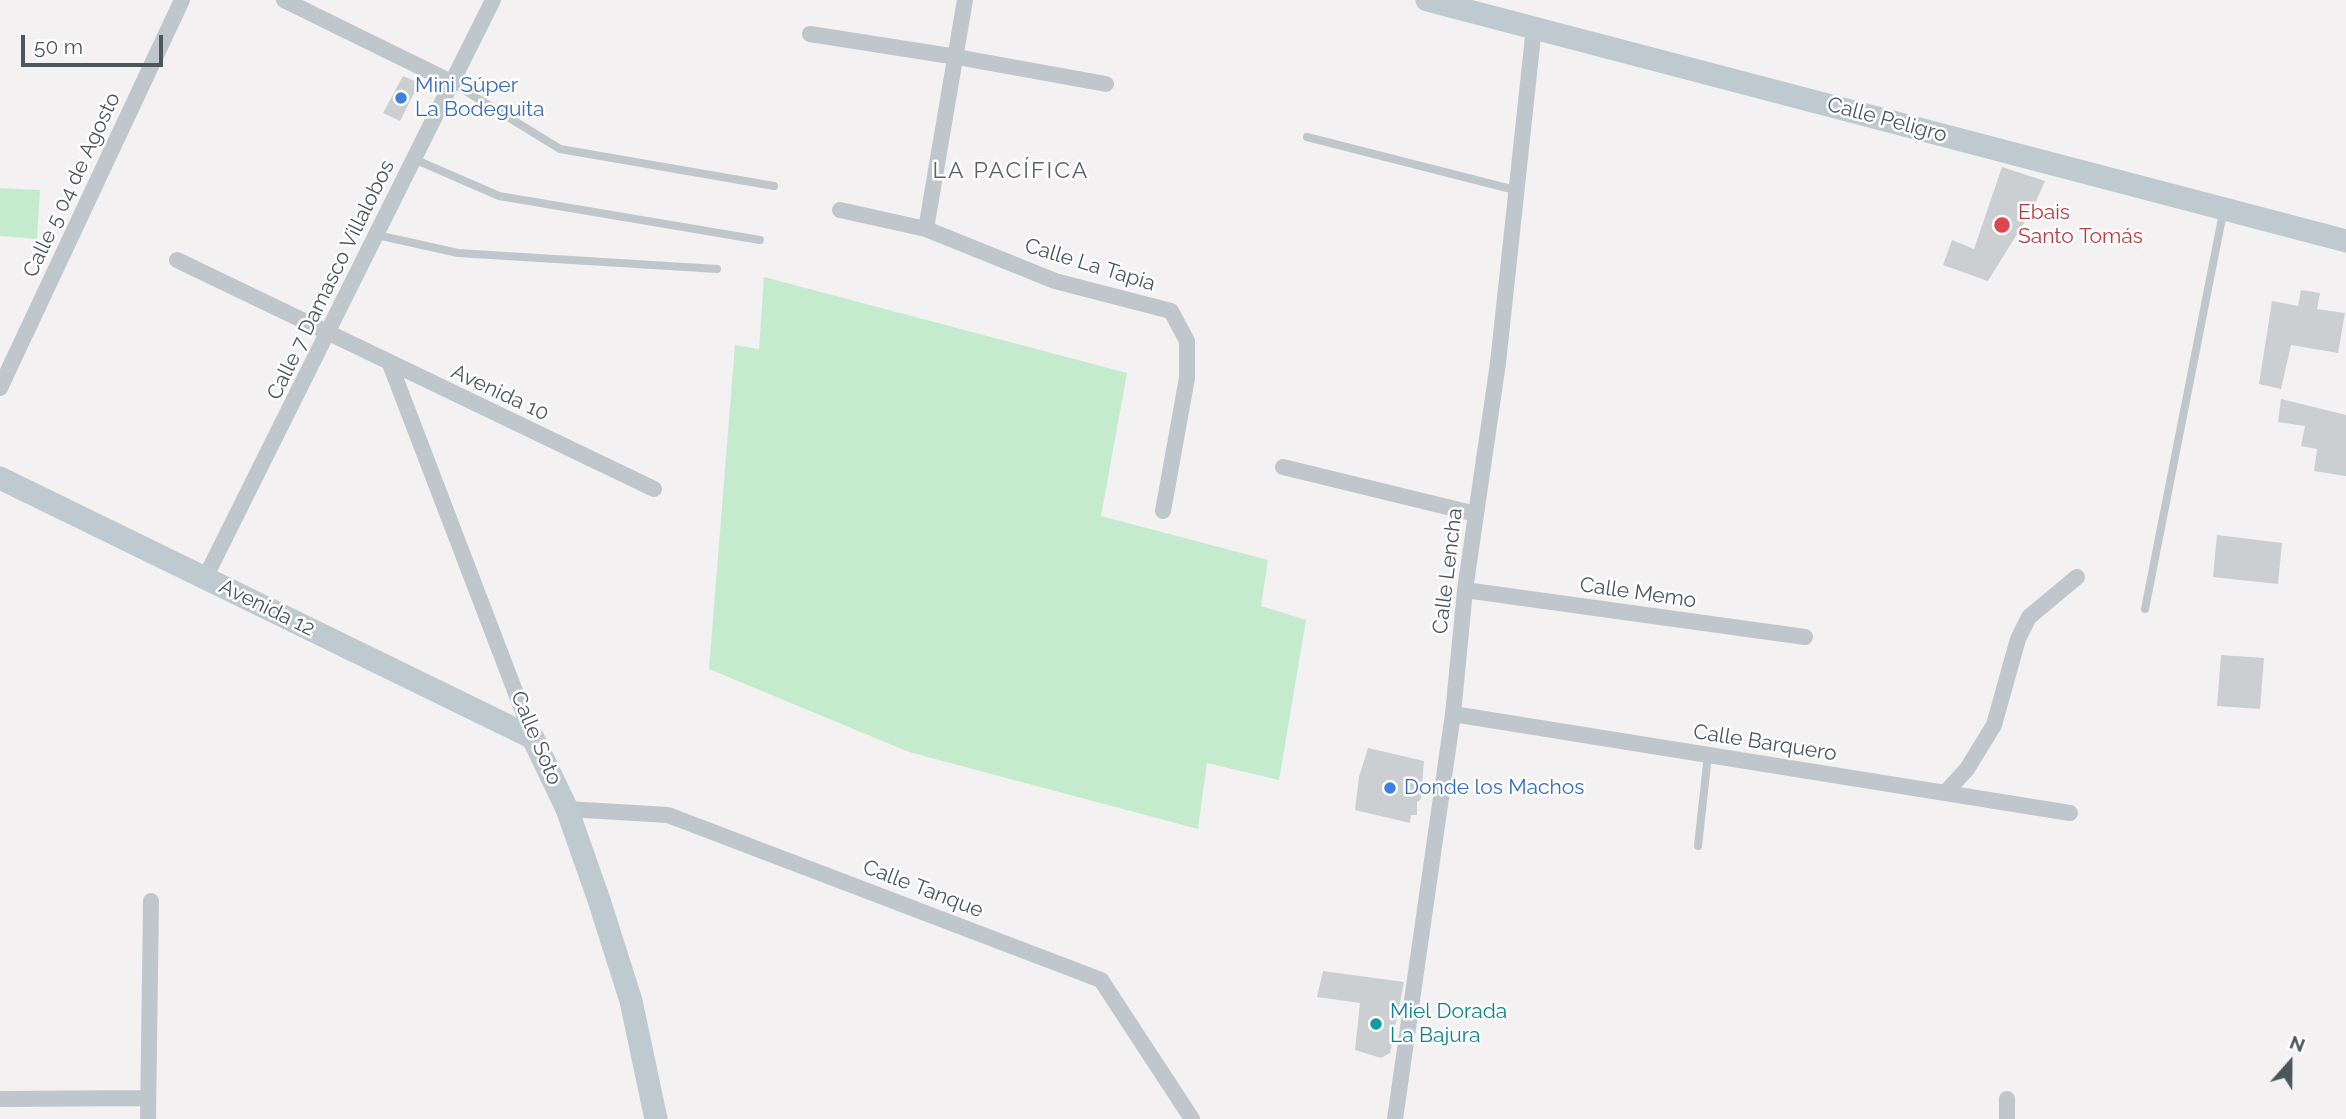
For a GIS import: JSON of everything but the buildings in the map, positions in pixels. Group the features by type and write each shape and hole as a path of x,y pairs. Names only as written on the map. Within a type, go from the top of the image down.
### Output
{"street":[{"name":"Calle 5 04 de Agosto","path":"0,388 182,0"},
{"path":"284,0 451,82"},
{"name":"Calle 7 Damasco Villalobos","path":"205,578 492,0"},
{"path":"926,229 965,0"},
{"name":"Calle Peligro","path":"1427,0 2346,242"},
{"name":"Calle Lencha","path":"1395,1119 1453,714 1465,590 1498,363 1534,27"},
{"path":"810,34 1106,84"},
{"name":"Calle La Tapia","path":"840,210 926,229 1055,281 1171,311 1187,341 1187,378 1163,511"},
{"name":"Avenida 10","path":"177,260 328,335 654,489"},
{"name":"Calle Soto","path":"390,364 533,738 567,808 631,1001 656,1119"},
{"path":"1283,467 1476,514"},
{"name":"Avenida 12","path":"0,478 533,738"},
{"path":"1945,793 1979,753 1994,725 2006,691 2018,639 2029,617 2077,577"},
{"name":"Calle Memo","path":"1465,590 1805,637"},
{"name":"Calle Barquero","path":"1453,714 2070,813"},
{"name":"Calle Tanque","path":"567,808 668,815 1101,980 1192,1119"},
{"path":"148,1119 152,901"},
{"path":"0,1099 149,1098"},
{"path":"2007,1099 2007,1119"}],"lane":[{"path":"451,82 560,149 774,186"},
{"path":"1307,137 1516,190"},
{"path":"414,159 499,196 760,240"},
{"path":"2145,609 2224,210"},
{"path":"377,235 458,253 717,269"},
{"path":"1698,846 1708,755"}],"green space":[{"path":"0,188 40,190 37,239 0,236"},
{"path":"764,277 1127,373 1101,516 1268,560 1261,606 1306,620 1279,780 1207,763 1198,829 909,752 709,669 735,345 759,349"}],"place":[{"name":"Mini Súper La Bodeguita","path":"401,98"},
{"name":"Ebais Santo Tomás","path":"2002,225"},
{"name":"Donde los Machos","path":"1390,788"},
{"name":"Miel Dorada La Bajura","path":"1376,1024"}],"district":[{"name":"LA PACÍFICA","path":"1011,171"}]}
